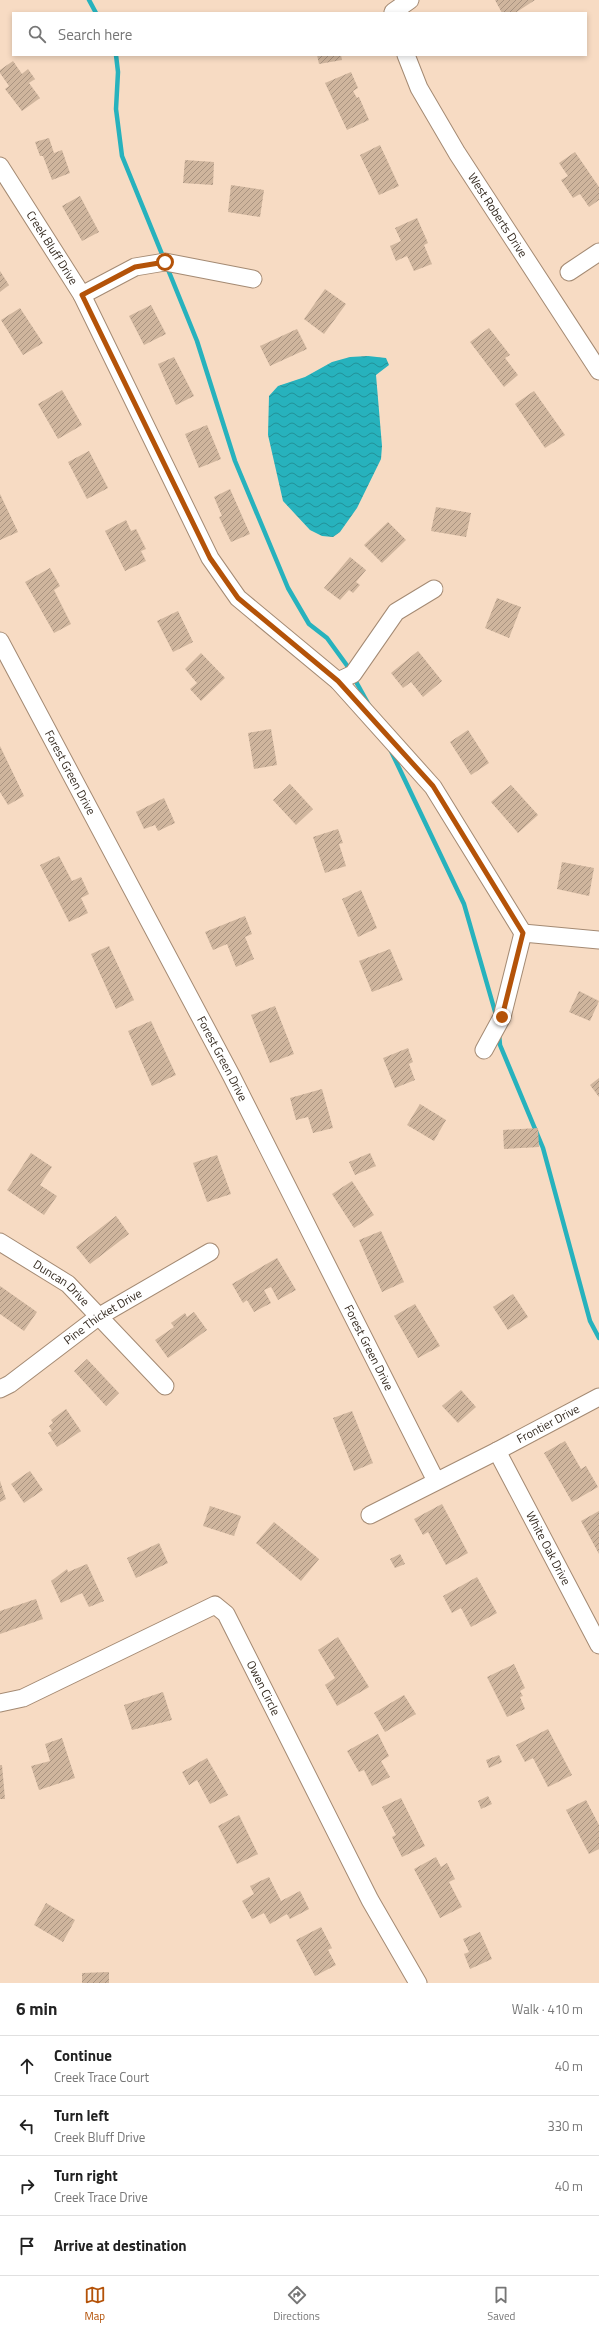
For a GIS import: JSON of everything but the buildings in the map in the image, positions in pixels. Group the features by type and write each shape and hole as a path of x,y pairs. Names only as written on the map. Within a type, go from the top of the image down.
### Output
{"street":[{"path":"393,8 410,0"},
{"name":"West Roberts Drive","path":"406,56 419,88 457,153 549,291 599,371"},
{"name":"Creek Bluff Drive","path":"0,166 82,295 210,558 238,598 338,681 433,786 523,933"},
{"path":"569,272 599,252"},
{"path":"82,295 135,267 165,262 253,279"},
{"path":"338,681 353,674 396,612 434,589"},
{"name":"Forest Green Drive","path":"0,641 231,1075 436,1481"},
{"path":"484,1050 502,1017 523,933 599,940"},
{"name":"Duncan Drive","path":"0,1242 68,1284 165,1386"},
{"name":"Pine Thicket Drive","path":"0,1389 10,1384 98,1317 210,1252"},
{"name":"Frontier Drive","path":"436,1481 497,1452 599,1397"},
{"name":"White Oak Drive","path":"497,1452 599,1645"},
{"path":"370,1515 436,1481"},
{"name":"Owen Circle","path":"0,1702 23,1698 214,1605 226,1614 370,1900 418,1983"}],"water":[{"path":"368,356 386,358 389,365 376,375 382,446 381,459 357,508 340,532 333,537 322,536 310,530 283,501 268,435 269,396 278,386 305,377 332,362 350,357"}],"waterway":[{"path":"89,0 95,12"},
{"path":"116,56 118,72 116,109 122,156 164,259"},
{"path":"167,267 197,341 235,461 288,588 309,624 327,638 351,671"},
{"path":"354,678 370,707"},
{"path":"391,751 464,904 496,1015"},
{"path":"499,1034 500,1045 543,1148 590,1321 599,1338"}],"route":[{"path":"165,262 135,267 82,295 210,558 238,598 338,681 433,786 523,933 502,1017"}]}
